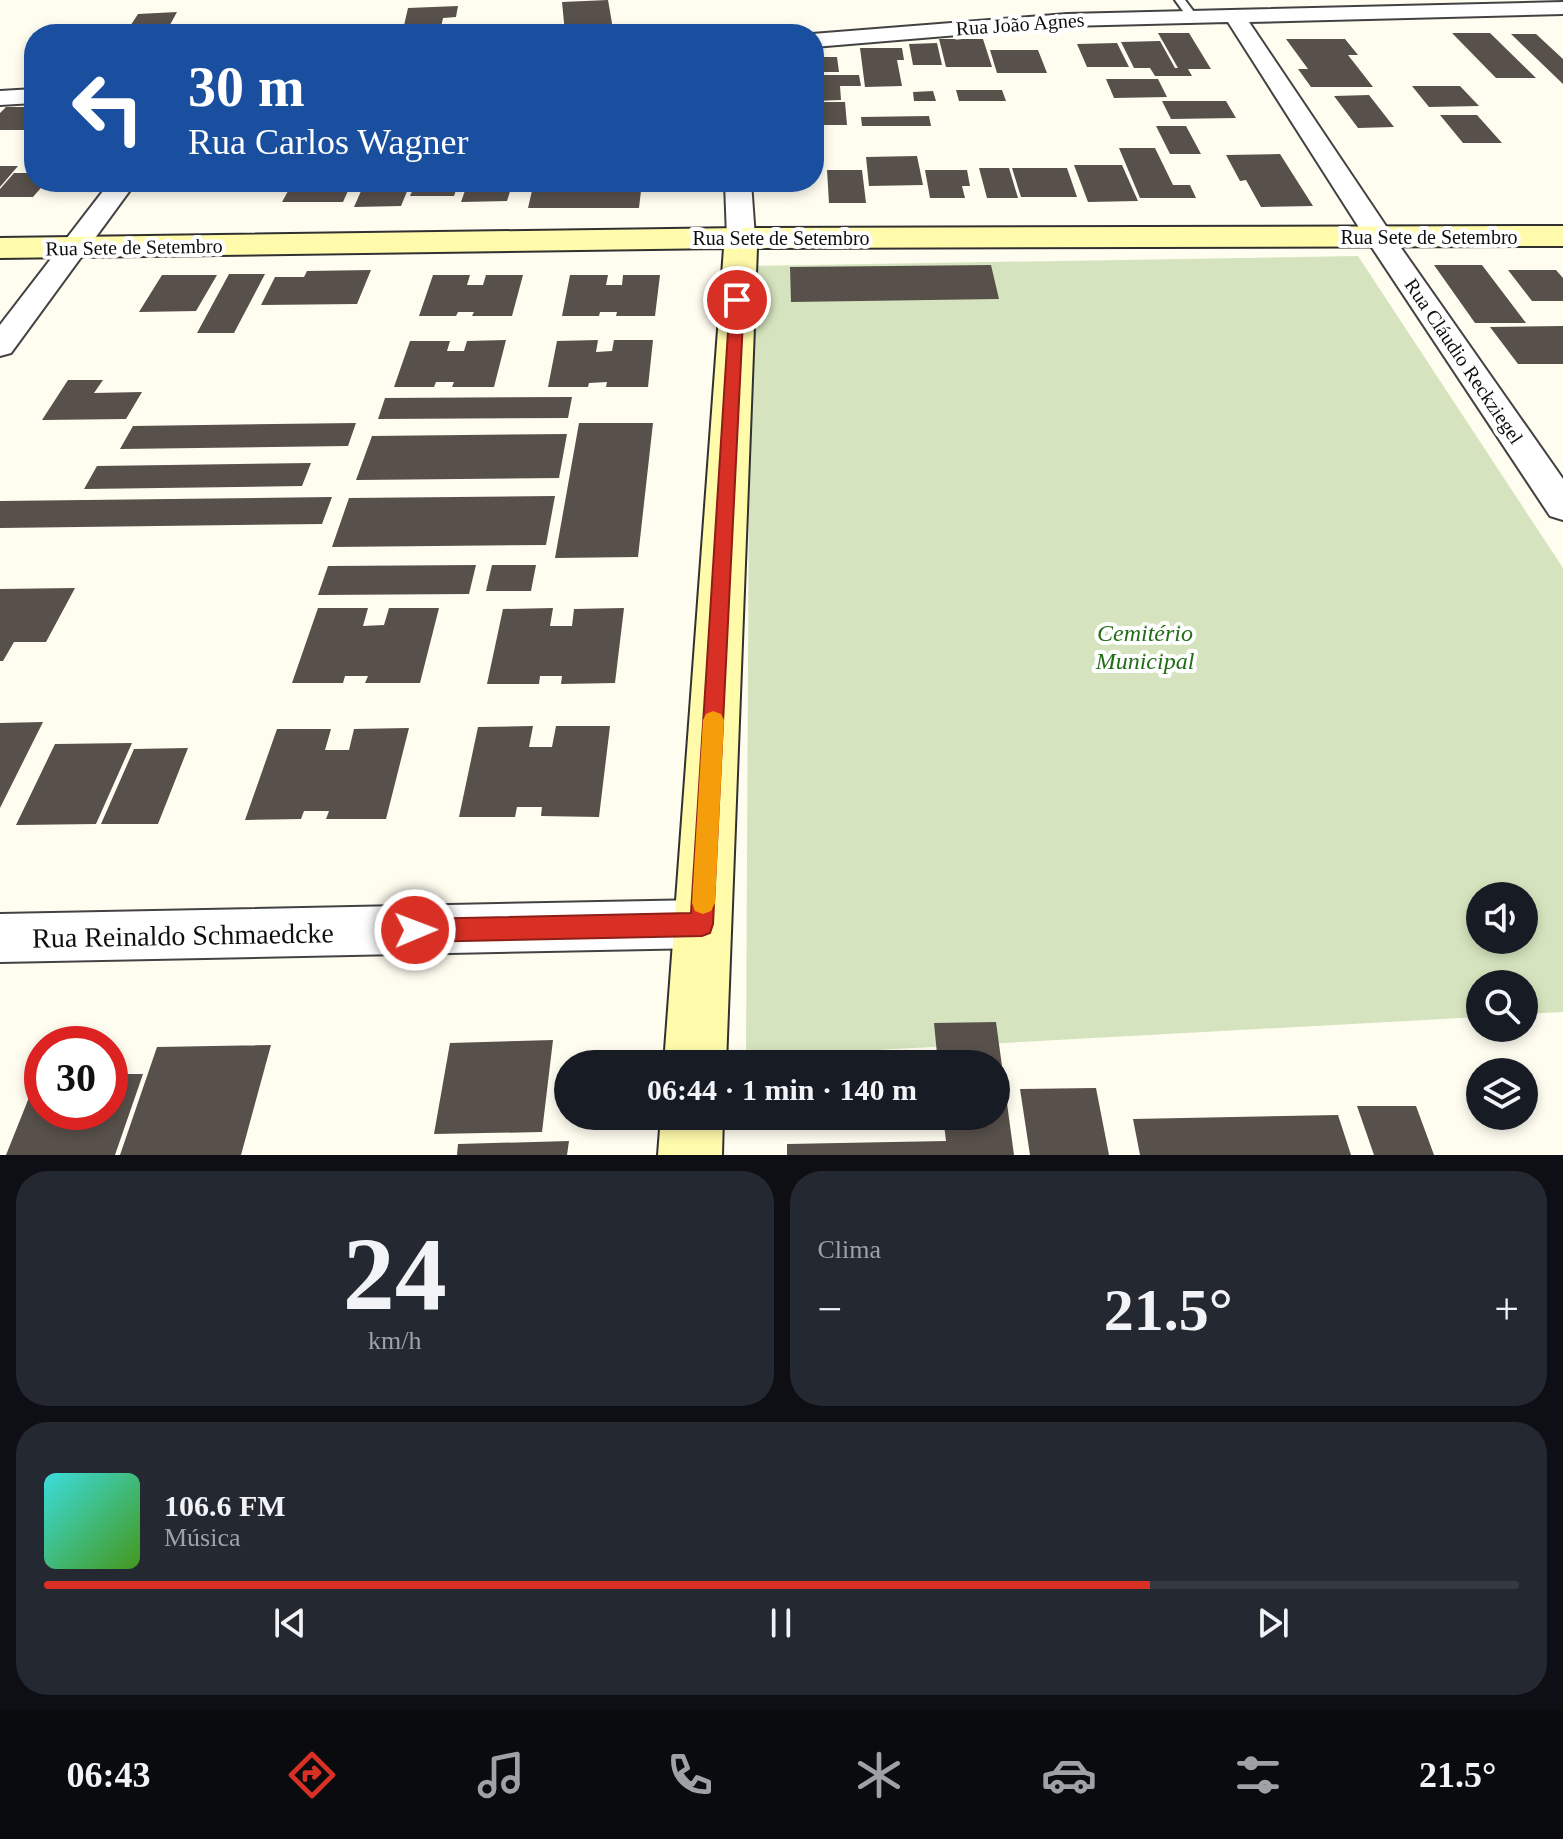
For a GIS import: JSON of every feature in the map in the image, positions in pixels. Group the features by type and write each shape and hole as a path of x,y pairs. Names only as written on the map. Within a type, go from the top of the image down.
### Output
{"street":[{"name":"Rua João Agnes","path":"824,39 1186,8 1234,15 1563,8"},
{"name":"Rua Cláudio Reckziegel","path":"1234,15 1379,237 1563,507"},
{"path":"0,98 24,97"},
{"path":"0,346 116,192"},
{"path":"696,1050 741,238 739,192"},
{"name":"Rua Sete de Setembro","path":"0,248 741,238 1563,236"},
{"name":"Rua Reinaldo Schmaedcke","path":"0,938 702,924"},
{"path":"690,1155 691,1130"}],"green space":[{"name":"Cemitério Municipal","path":"1358,256 1563,568 1563,1012 1538,1013 1538,970 1466,970 1466,1018 874,1050 746,1050 750,266"}],"building":[{"path":"608,0 612,24 564,24 562,2"},
{"path":"458,6 456,17 443,18 442,24 404,24 408,8"},
{"path":"177,12 170,24 132,24 138,14"},
{"path":"1158,33 1189,33 1211,69 1188,69 1192,76 1155,76 1150,68 1134,68 1121,42 1160,41 1175,68 1178,68"},
{"path":"1452,33 1490,33 1536,78 1496,78"},
{"path":"1511,34 1536,34 1563,59 1563,84"},
{"path":"939,39 983,39 992,67 946,67"},
{"path":"1286,39 1345,39 1358,55 1348,55 1373,87 1311,87 1298,69 1308,69"},
{"path":"937,43 942,65 913,65 909,44"},
{"path":"1117,43 1129,67 1087,67 1077,44"},
{"path":"860,48 902,48 904,60 897,60 902,86 865,87"},
{"path":"990,50 1038,50 1047,73 997,73"},
{"path":"824,57 837,57 839,72 824,72"},
{"path":"824,75 859,75 861,86 840,86 841,100 824,101"},
{"path":"1106,79 1158,79 1167,97 1114,98"},
{"path":"1412,86 1460,86 1479,106 1429,107"},
{"path":"956,90 1002,90 1006,101 959,101"},
{"path":"933,91 936,101 914,101 913,92"},
{"path":"1369,95 1394,127 1358,128 1334,96"},
{"path":"1162,101 1226,101 1236,118 1171,119"},
{"path":"824,102 845,102 847,125 824,125"},
{"path":"6,107 24,107 24,130 0,130 0,113"},
{"path":"1440,115 1477,115 1502,143 1463,143"},
{"path":"929,116 931,126 862,126 861,117"},
{"path":"1156,126 1186,126 1201,154 1170,154"},
{"path":"1119,148 1155,148 1173,185 1190,185 1196,198 1140,198"},
{"path":"1280,154 1313,206 1261,207 1246,180 1240,181 1226,155"},
{"path":"917,156 923,185 869,186 866,157"},
{"path":"1074,165 1122,165 1138,201 1088,202"},
{"path":"0,166 18,166 0,187"},
{"path":"979,168 1009,168 1018,198 987,198"},
{"path":"1012,168 1067,168 1077,197 1021,197"},
{"path":"827,170 862,170 866,203 829,203"},
{"path":"925,170 967,170 970,186 962,186 965,198 930,198"},
{"path":"14,173 24,173 24,192 37,192 33,197 0,197 0,189"},
{"path":"288,192 348,192 343,202 282,202"},
{"path":"361,192 407,192 401,206 354,207"},
{"path":"412,192 455,192 454,196 410,196"},
{"path":"464,192 510,192 507,201 461,202"},
{"path":"532,192 641,192 639,208 528,208"},
{"path":"991,265 999,299 791,302 790,267"},
{"path":"1434,265 1482,265 1526,323 1475,323"},
{"path":"371,270 357,304 261,305 275,277 304,277 307,271"},
{"path":"1508,270 1556,270 1563,278 1563,301 1532,301"},
{"path":"229,274 265,274 234,333 197,333"},
{"path":"162,275 217,275 196,311 139,312"},
{"path":"433,275 470,275 467,285 483,285 486,275 523,275 512,316 472,316 474,312 458,312 456,316 419,316"},
{"path":"570,275 608,275 606,285 622,285 623,275 660,275 655,316 616,316 617,312 600,312 599,316 562,316"},
{"path":"1563,326 1563,364 1518,364 1490,327"},
{"path":"506,340 494,387 452,387 454,382 436,382 434,387 394,387 410,341 450,341 447,351 464,351 467,341"},
{"path":"598,340 596,352 612,351 614,340 653,340 648,387 606,387 607,382 589,383 588,387 548,387 557,341"},
{"path":"68,380 103,380 94,393 142,392 126,419 42,420"},
{"path":"572,397 568,418 378,419 385,398"},
{"path":"356,423 348,446 120,449 133,426"},
{"path":"579,423 653,423 638,557 555,558"},
{"path":"567,434 559,478 356,480 372,436"},
{"path":"311,463 302,486 84,489 97,466"},
{"path":"555,496 546,545 332,547 349,498"},
{"path":"332,497 322,524 0,528 0,501"},
{"path":"476,565 469,594 318,595 328,566"},
{"path":"492,565 536,565 531,591 486,591"},
{"path":"75,588 46,642 14,642 3,661 0,661 0,589"},
{"path":"318,608 368,608 363,626 384,625 389,608 439,608 420,683 365,683 368,676 345,676 343,683 292,683"},
{"path":"553,608 550,626 572,626 574,609 624,608 615,683 561,684 562,676 540,676 539,684 487,684 503,609"},
{"path":"43,722 0,808 0,723"},
{"path":"533,726 529,747 552,747 556,726 610,726 599,817 541,816 542,807 517,807 515,817 459,817 478,727"},
{"path":"409,728 386,819 326,819 329,811 304,811 301,819 245,820 277,729 331,729 325,750 349,750 354,729"},
{"path":"132,743 96,824 16,825 55,744"},
{"path":"188,748 158,824 101,824 134,749"},
{"path":"996,1022 1000,1050 937,1050 934,1023"},
{"path":"553,1040 542,1132 434,1134 450,1043"},
{"path":"271,1045 241,1155 120,1155 157,1047"},
{"path":"128,1074 143,1074 128,1117"},
{"path":"1096,1088 1109,1155 1030,1155 1020,1089"},
{"path":"1357,1106 1416,1106 1434,1155 1374,1155"},
{"path":"24,1110 24,1130 124,1130 115,1155 6,1155"},
{"path":"1338,1115 1351,1155 1140,1155 1133,1119"},
{"path":"1010,1125 1014,1155 787,1155 787,1144 946,1141 945,1130 1010,1130"},
{"path":"569,1141 567,1155 457,1155 458,1144"}],"slow traffic":[{"path":"703,903 713,720"}],"route":[{"path":"415,930 702,924 737,300"}]}
